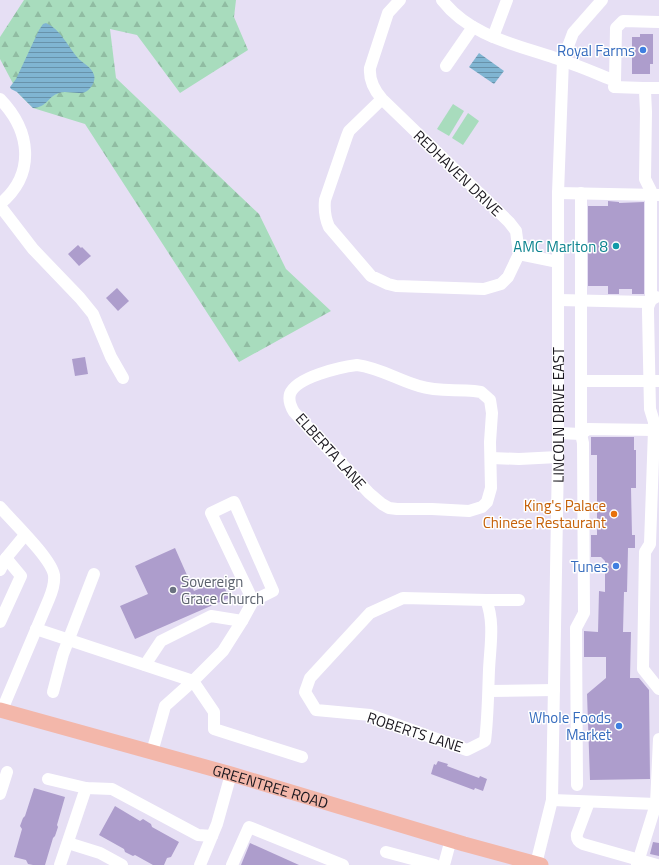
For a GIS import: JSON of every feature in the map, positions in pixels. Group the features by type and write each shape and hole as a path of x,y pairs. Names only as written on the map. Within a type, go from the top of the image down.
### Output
{"main road":[{"name":"GREENTREE ROAD","path":"1,710 231,774 537,865"}],"street":[{"name":"REDHAVEN DRIVE","path":"400,0 388,13 370,68 369,74 375,90 382,99 509,222 516,231 519,254"},
{"path":"442,0 454,13 473,27 493,37 563,60 615,81"},
{"path":"493,37 507,0"},
{"name":"LINCOLN DRIVE EAST","path":"537,865 552,800 558,457 558,193 563,60 573,33 602,0"},
{"path":"659,22 623,21 616,28 614,87 659,88"},
{"path":"446,66 473,27"},
{"path":"643,88 645,91 646,112 645,179 651,191 655,195 655,298 648,307 654,312 654,381 650,409 654,422 655,544 645,552 643,668 659,689"},
{"path":"0,99 15,119 20,129 24,144 25,160 20,180 0,205 33,249 80,298 93,314 110,357 123,378"},
{"path":"382,99 349,131 325,200 324,209 326,222 329,227 366,271 376,279 396,286 484,289 501,284 508,277 519,254 558,262"},
{"path":"558,193 655,195"},
{"path":"577,785 576,628 584,612 583,443 581,434 581,193"},
{"path":"559,300 647,302 655,298"},
{"name":"ELBERTA LANE","path":"357,365 375,369 428,389 467,390 481,392 490,400 491,406 491,458 490,495 487,502 482,507 469,511 427,508 405,510 389,508 372,496 299,418 291,406 289,400 290,394 299,385 321,373 357,365"},
{"path":"581,381 654,381"},
{"path":"558,433 581,434 588,429 654,430"},
{"path":"491,458 519,459 558,457"},
{"path":"152,752 165,706 223,652 253,601 273,591 234,502 211,513 253,601"},
{"path":"0,507 49,564 54,576 53,588 1,710"},
{"path":"0,570 6,558 24,535"},
{"path":"0,622 21,576 6,558"},
{"path":"53,692 63,654 94,574"},
{"name":"ROBERTS LANE","path":"403,598 486,600 490,610 491,628 489,691 485,741 467,750 370,715 316,710 305,692 310,678 370,613 403,598"},
{"path":"486,600 519,600"},
{"path":"146,665 161,641 211,616 242,621"},
{"path":"36,629 193,681 214,712 214,729 302,757"},
{"path":"555,634 576,635"},
{"path":"489,691 554,690"},
{"path":"638,862 654,830 659,739"},
{"path":"0,794 7,772"},
{"path":"200,865 212,836 231,774"},
{"path":"48,779 86,788 112,789 198,835 212,836"},
{"path":"62,865 86,788"},
{"path":"552,800 589,802 656,811"},
{"path":"589,802 577,834 578,840 583,844 638,862 657,865"},
{"path":"232,865 249,827 343,865"},
{"path":"444,865 450,839"},
{"path":"68,843 100,854 122,865"},
{"path":"386,852 435,865"}],"green space":[{"path":"24,0 236,0 234,17 248,50 180,93 137,35 110,29 116,78 259,214 286,269 331,311 239,362 85,124 33,108 18,93 0,59 0,37"},
{"path":"453,104 464,111 449,136 437,129"},
{"path":"468,113 479,121 463,145 452,138"}],"water":[{"path":"46,23 60,33 77,57 93,72 94,80 93,84 87,91 77,93 62,92 55,94 42,106 33,108 10,87 16,79 39,30 43,24"},
{"path":"479,53 504,71 494,84 469,67"}],"building":[{"name":"Royal Farms","path":"640,34 653,34 653,64 650,64 650,74 632,74 632,37 640,37"},
{"name":"AMC Marlton 8","path":"608,201 619,203 644,202 644,294 632,294 632,289 619,289 619,294 608,294 608,286 588,286 588,206 608,206"},
{"path":"78,245 91,256 79,266 68,254"},
{"path":"117,288 129,301 118,311 106,298"},
{"path":"85,357 88,374 75,376 72,359"},
{"path":"591,437 634,437 634,450 636,450 636,488 631,488 632,535 635,535 635,548 628,548 627,592 624,592 623,632 631,632 630,678 639,678 649,690 650,779 590,780 587,694 606,678 606,657 584,657 584,631 598,632 599,591 605,592 605,561 601,557 591,557 591,535 597,535 597,455 591,455"},
{"path":"175,548 194,591 221,579 229,598 135,639 120,606 148,594 135,566"},
{"path":"438,761 479,778 480,776 487,779 483,791 475,788 474,790 431,774 434,764 436,765"},
{"path":"34,788 65,797 57,825 58,827 45,865 28,864 26,860 14,857 22,829 20,826 25,816"},
{"path":"115,806 140,821 143,819 151,824 152,827 179,842 171,857 167,858 164,865 153,865 135,855 133,856 125,852 124,849 99,835"},
{"path":"653,842 659,843 659,856 650,854"},
{"path":"250,843 299,865 241,865"}],"place":[{"name":"Royal Farms","path":"643,50"},
{"name":"AMC Marlton 8","path":"616,246"},
{"name":"King's Palace Chinese Restaurant","path":"614,514"},
{"name":"Tunes","path":"616,566"},
{"name":"Sovereign Grace Church","path":"173,590"},
{"name":"Whole Foods Market","path":"619,726"}]}
